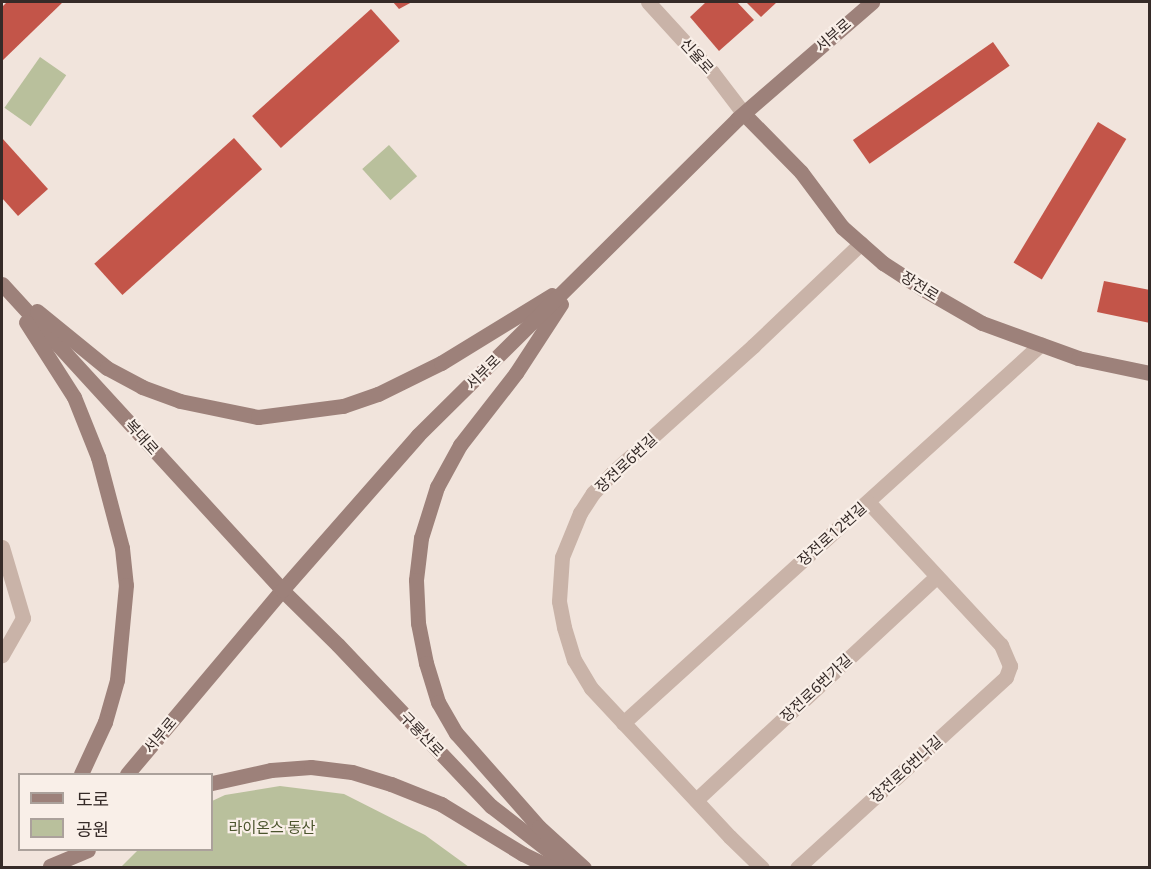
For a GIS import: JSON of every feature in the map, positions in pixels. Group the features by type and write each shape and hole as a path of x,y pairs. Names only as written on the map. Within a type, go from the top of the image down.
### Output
{"main road":[{"name":"서부로","path":"128,773 282,590 418,435 744,114 872,2"},
{"name":"장전로","path":"744,114 801,172 842,227 883,263 922,289 972,317 1078,358 1149,373"},
{"path":"2,284 107,368 142,387 180,401 258,417 343,406 378,394 441,363 575,281"},
{"path":"575,281 516,373 460,445 442,479 421,538 416,580 418,623 426,663 444,712 456,733 539,827 584,867"},
{"path":"2,284 74,397 98,457 122,548 126,585 117,680 105,722 81,773"},
{"name":"복대로","path":"2,284 282,590"},
{"name":"구룡산로","path":"282,590 338,645 491,806 571,867"},
{"path":"213,783 271,770 311,768 352,772 391,784 441,804 523,854 552,867"},
{"path":"50,867 54,851"},
{"path":"50,867 62,851"},
{"path":"50,867 84,851"}],"street":[{"name":"신율로","path":"648,2 712,72 744,114"},
{"name":"장전로6번길","path":"762,867 623,723 585,679 574,660 559,601 562,557 576,520 593,493 612,473 753,346 861,243"},
{"name":"장전로12번길","path":"623,723 1041,344"},
{"path":"867,502 936,577"},
{"path":"2,547 23,618 2,655"},
{"name":"장전로6번나길","path":"797,867 1006,677 1010,666 1001,645 936,577"},
{"name":"장전로6번가길","path":"696,800 936,577"}],"green space":[{"path":"40,57 66,75 31,126 4,108"},
{"path":"389,145 417,176 390,200 362,169"},
{"name":"라이온스 동산","path":"280,786 344,794 425,835 469,867 121,867 137,851 213,851 213,801 225,795"}],"building":[{"path":"7,2 63,2 2,61 2,7"},
{"path":"393,2 412,2 399,9"},
{"path":"706,2 737,2 754,20 719,51 690,17"},
{"path":"746,2 777,2 761,17"},
{"path":"371,9 400,41 281,148 252,116"},
{"path":"993,42 1010,66 870,164 853,140"},
{"path":"1098,122 1126,139 1042,280 1014,263"},
{"path":"2,138 48,189 18,216 2,198"},
{"path":"234,138 262,169 122,295 94,264"},
{"path":"1104,281 1150,290 1150,323 1097,312"}]}
